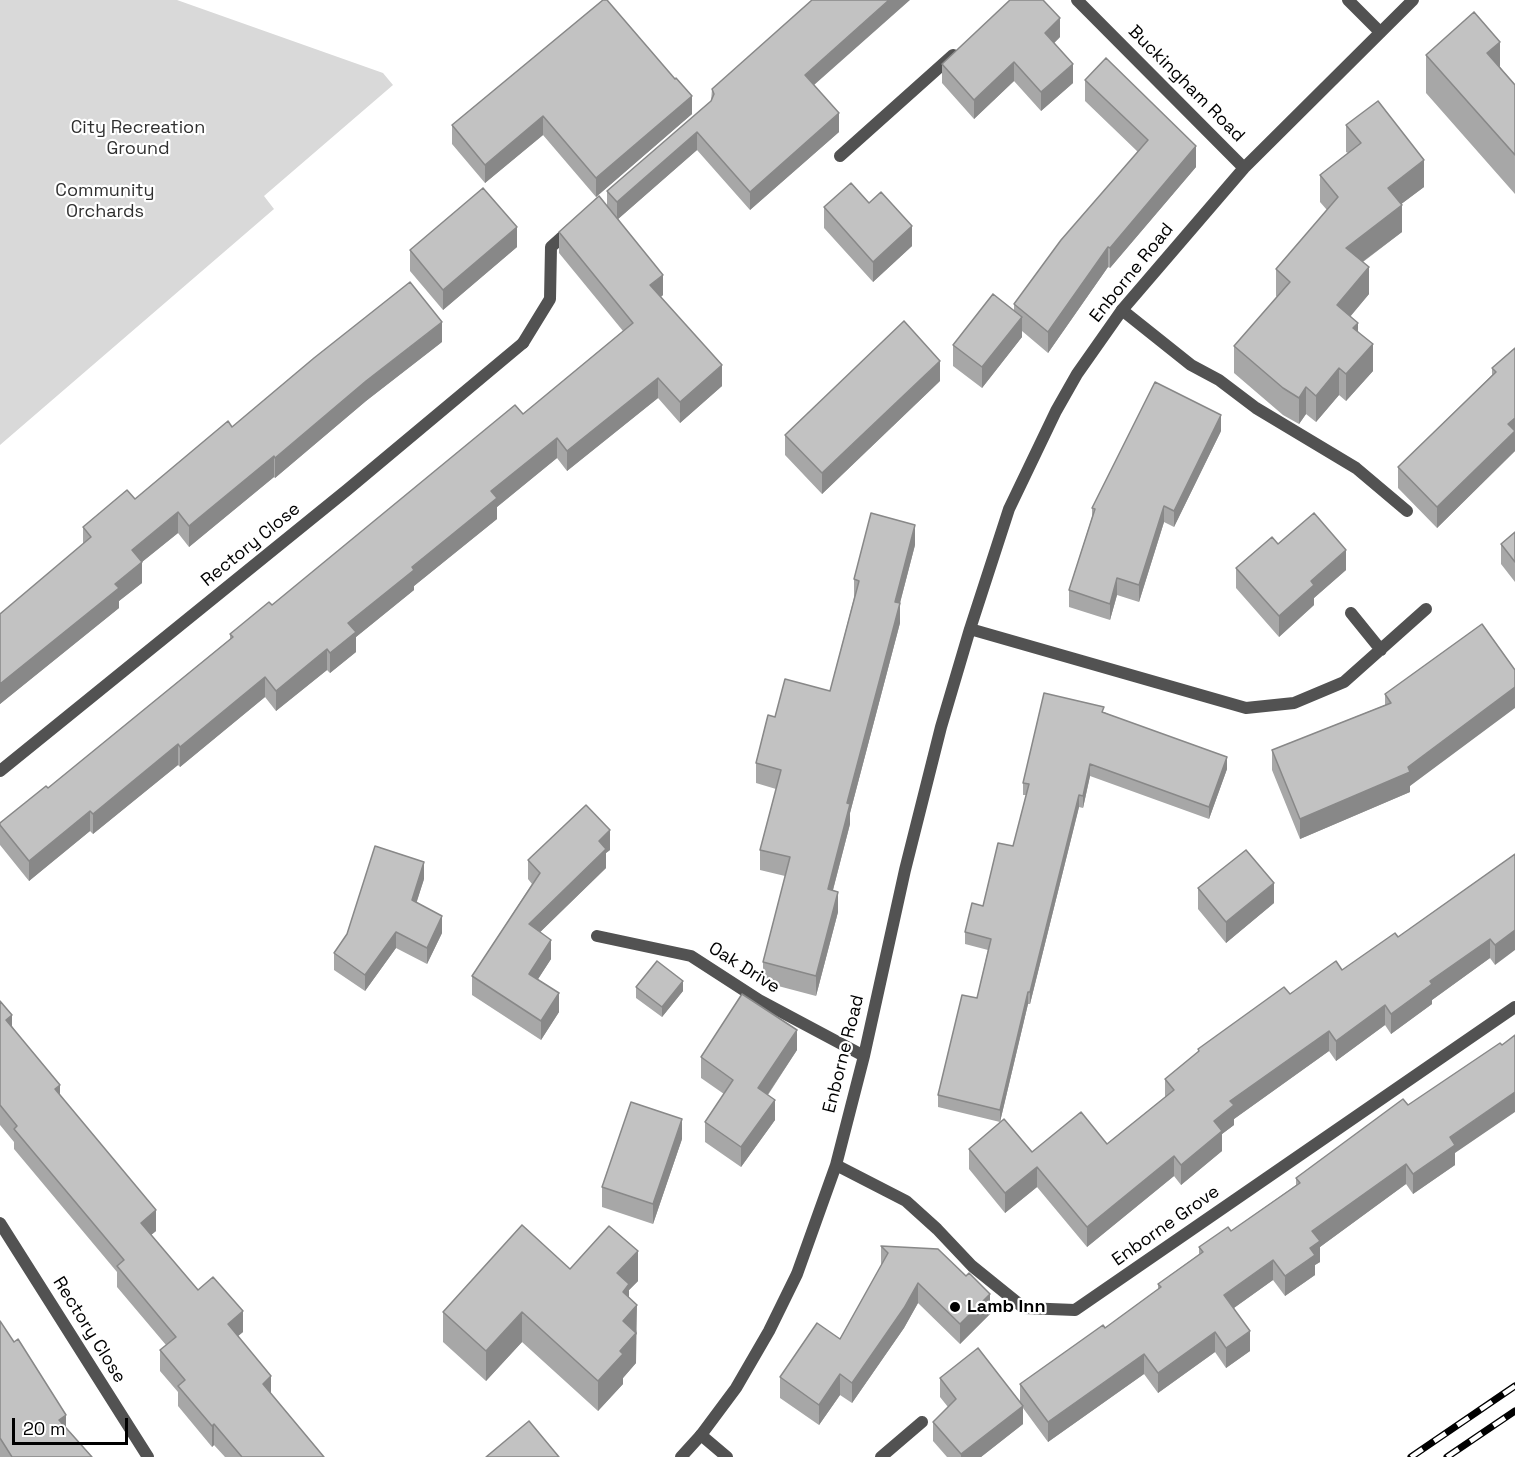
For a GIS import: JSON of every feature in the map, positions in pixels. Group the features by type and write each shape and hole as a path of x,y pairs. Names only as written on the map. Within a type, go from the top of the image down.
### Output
{"street":[{"name":"Buckingham Road","path":"1077,0 1244,168"},
{"path":"1348,0 1380,32"},
{"name":"Enborne Road","path":"681,1457 701,1436 736,1388 769,1331 797,1274 836,1165 864,1056 905,870 941,727 970,629 1009,509 1056,411 1077,374 1122,310 1244,168 1413,0"},
{"path":"840,156 962,47"},
{"name":"Rectory Close","path":"0,771 523,344 550,299 551,247 585,217"},
{"path":"1122,310 1191,365 1219,380 1256,408 1356,468 1407,511"},
{"path":"970,629 1246,708 1294,703 1344,682 1426,609"},
{"path":"1351,614 1381,650"},
{"name":"Oak Drive","path":"597,936 691,956 759,999 864,1056"},
{"name":"Enborne Grove","path":"836,1165 906,1201 937,1229 972,1266 1024,1308 1075,1310 1515,1007"},
{"name":"Rectory Close","path":"0,1223 148,1457"},
{"path":"881,1457 922,1422"},
{"path":"701,1436 727,1457"}],"green space":[{"name":"City Recreation Ground","path":"0,0 177,0 383,73 393,85 264,196 274,209 0,445"}],"building":[{"path":"603,0 607,0 692,96 596,178 543,116 485,165 452,125"},
{"path":"812,0 889,0 805,75 839,113 750,192 697,132 617,202 607,191 711,101 714,94 712,89"},
{"path":"1010,0 1043,0 1060,18 1045,33 1073,64 1041,92 1014,62 974,100 942,64"},
{"path":"1474,12 1500,42 1487,53 1515,85 1515,155 1426,55"},
{"path":"1106,58 1196,146 1110,248 1108,247 1048,332 1014,304 1061,240 1148,140 1085,80"},
{"path":"1378,101 1424,160 1388,188 1402,205 1346,248 1369,267 1337,305 1358,323 1353,328 1373,344 1346,374 1339,368 1316,396 1306,387 1299,398 1283,388 1234,346 1290,282 1276,269 1338,197 1320,175 1361,143 1346,125"},
{"path":"851,183 869,203 881,192 912,226 873,262 824,207"},
{"path":"483,188 517,227 443,290 410,250"},
{"path":"599,196 663,275 650,285 722,365 680,402 658,378 567,451 557,438 491,491 497,498 412,567 414,570 348,623 356,632 330,653 327,649 276,691 265,677 180,747 178,744 93,814 90,811 29,861 0,823 46,786 48,788 233,637 230,634 269,602 272,605 515,405 523,414 633,323 559,232"},
{"path":"410,282 442,322 189,526 178,512 132,550 142,562 115,584 119,588 0,684 0,614 91,537 83,527 127,490 135,499 228,421 232,427"},
{"path":"993,294 1022,317 982,367 953,345"},
{"path":"904,321 940,361 822,473 785,435"},
{"path":"1515,348 1515,418 1508,424 1515,431 1437,507 1398,467 1496,372 1492,368"},
{"path":"1155,382 1221,415 1174,511 1164,506 1139,585 1117,578 1110,604 1069,590 1095,509 1092,508"},
{"path":"871,513 915,525 895,602 900,603 847,803 850,804 828,889 838,892 816,976 763,962 790,857 760,850 781,770 756,763 768,715 775,717 785,679 830,691 859,581 854,579"},
{"path":"1314,513 1346,550 1311,581 1314,585 1279,616 1236,568 1272,537 1278,544"},
{"path":"1515,532 1515,562 1501,544"},
{"path":"1482,624 1515,670 1515,687 1408,767 1410,772 1300,819 1272,750 1391,703 1385,694"},
{"path":"1044,693 1104,707 1102,712 1227,757 1209,807 1090,764 1083,796 1079,795 1000,1110 938,1095 962,995 977,998 991,939 965,932 972,903 983,906 998,843 1013,846 1029,784 1023,783"},
{"path":"586,805 610,830 599,841 606,849 529,924 551,940 529,974 559,993 541,1021 472,976 540,873 528,860"},
{"path":"375,846 424,862 412,900 442,916 427,948 396,932 365,975 334,953 347,934"},
{"path":"1246,850 1274,883 1226,922 1198,888"},
{"path":"1515,854 1515,930 1495,945 1490,939 1430,981 1432,984 1391,1014 1385,1005 1336,1041 1329,1031 1230,1101 1234,1105 1214,1121 1222,1131 1181,1165 1174,1156 1087,1227 1037,1167 1005,1193 969,1149 1004,1119 1032,1152 1081,1112 1107,1144 1174,1090 1165,1079 1199,1051 1198,1049 1284,987 1290,994 1336,961 1342,970 1395,933 1398,937"},
{"path":"657,961 683,981 662,1007 636,987"},
{"path":"742,994 797,1030 758,1088 775,1100 741,1147 705,1122 733,1080 701,1057"},
{"path":"0,1001 12,1015 6,1020 60,1085 55,1089 156,1210 141,1223 198,1290 213,1277 243,1311 228,1324 271,1376 263,1384 324,1457 242,1457 178,1386 185,1380 160,1350 176,1337 117,1266 124,1260 14,1129 17,1126 0,1105"},
{"path":"1515,1035 1515,1092 1450,1137 1455,1145 1413,1174 1406,1164 1312,1231 1320,1241 1310,1248 1315,1255 1285,1276 1273,1260 1224,1295 1250,1331 1226,1348 1215,1332 1158,1373 1144,1354 1048,1422 1020,1384 1103,1325 1105,1328 1161,1287 1158,1284 1203,1252 1199,1247 1228,1227 1231,1231 1300,1183 1296,1178 1403,1099 1408,1105"},
{"path":"631,1102 682,1119 653,1204 602,1187"},
{"path":"522,1225 570,1269 609,1226 638,1251 617,1273 629,1284 623,1292 637,1305 623,1321 636,1333 620,1351 623,1354 598,1381 522,1312 486,1351 443,1312"},
{"path":"881,1246 938,1249 966,1276 969,1273 990,1294 960,1324 918,1283 904,1308 852,1383 840,1374 819,1405 780,1377 817,1323 840,1339 888,1253"},
{"path":"0,1321 14,1342 18,1339 66,1415 59,1420 92,1457 12,1457 0,1438"},
{"path":"978,1348 1023,1406 961,1454 933,1422 956,1399 940,1378"},
{"path":"529,1421 559,1457 486,1457"}],"railway":[{"path":"1411,1457 1515,1386"},
{"path":"1447,1457 1515,1411"}],"place":[{"name":"Lamb Inn","path":"955,1307"}],"park label":[{"name":"Community Orchards","path":"105,201"}]}
